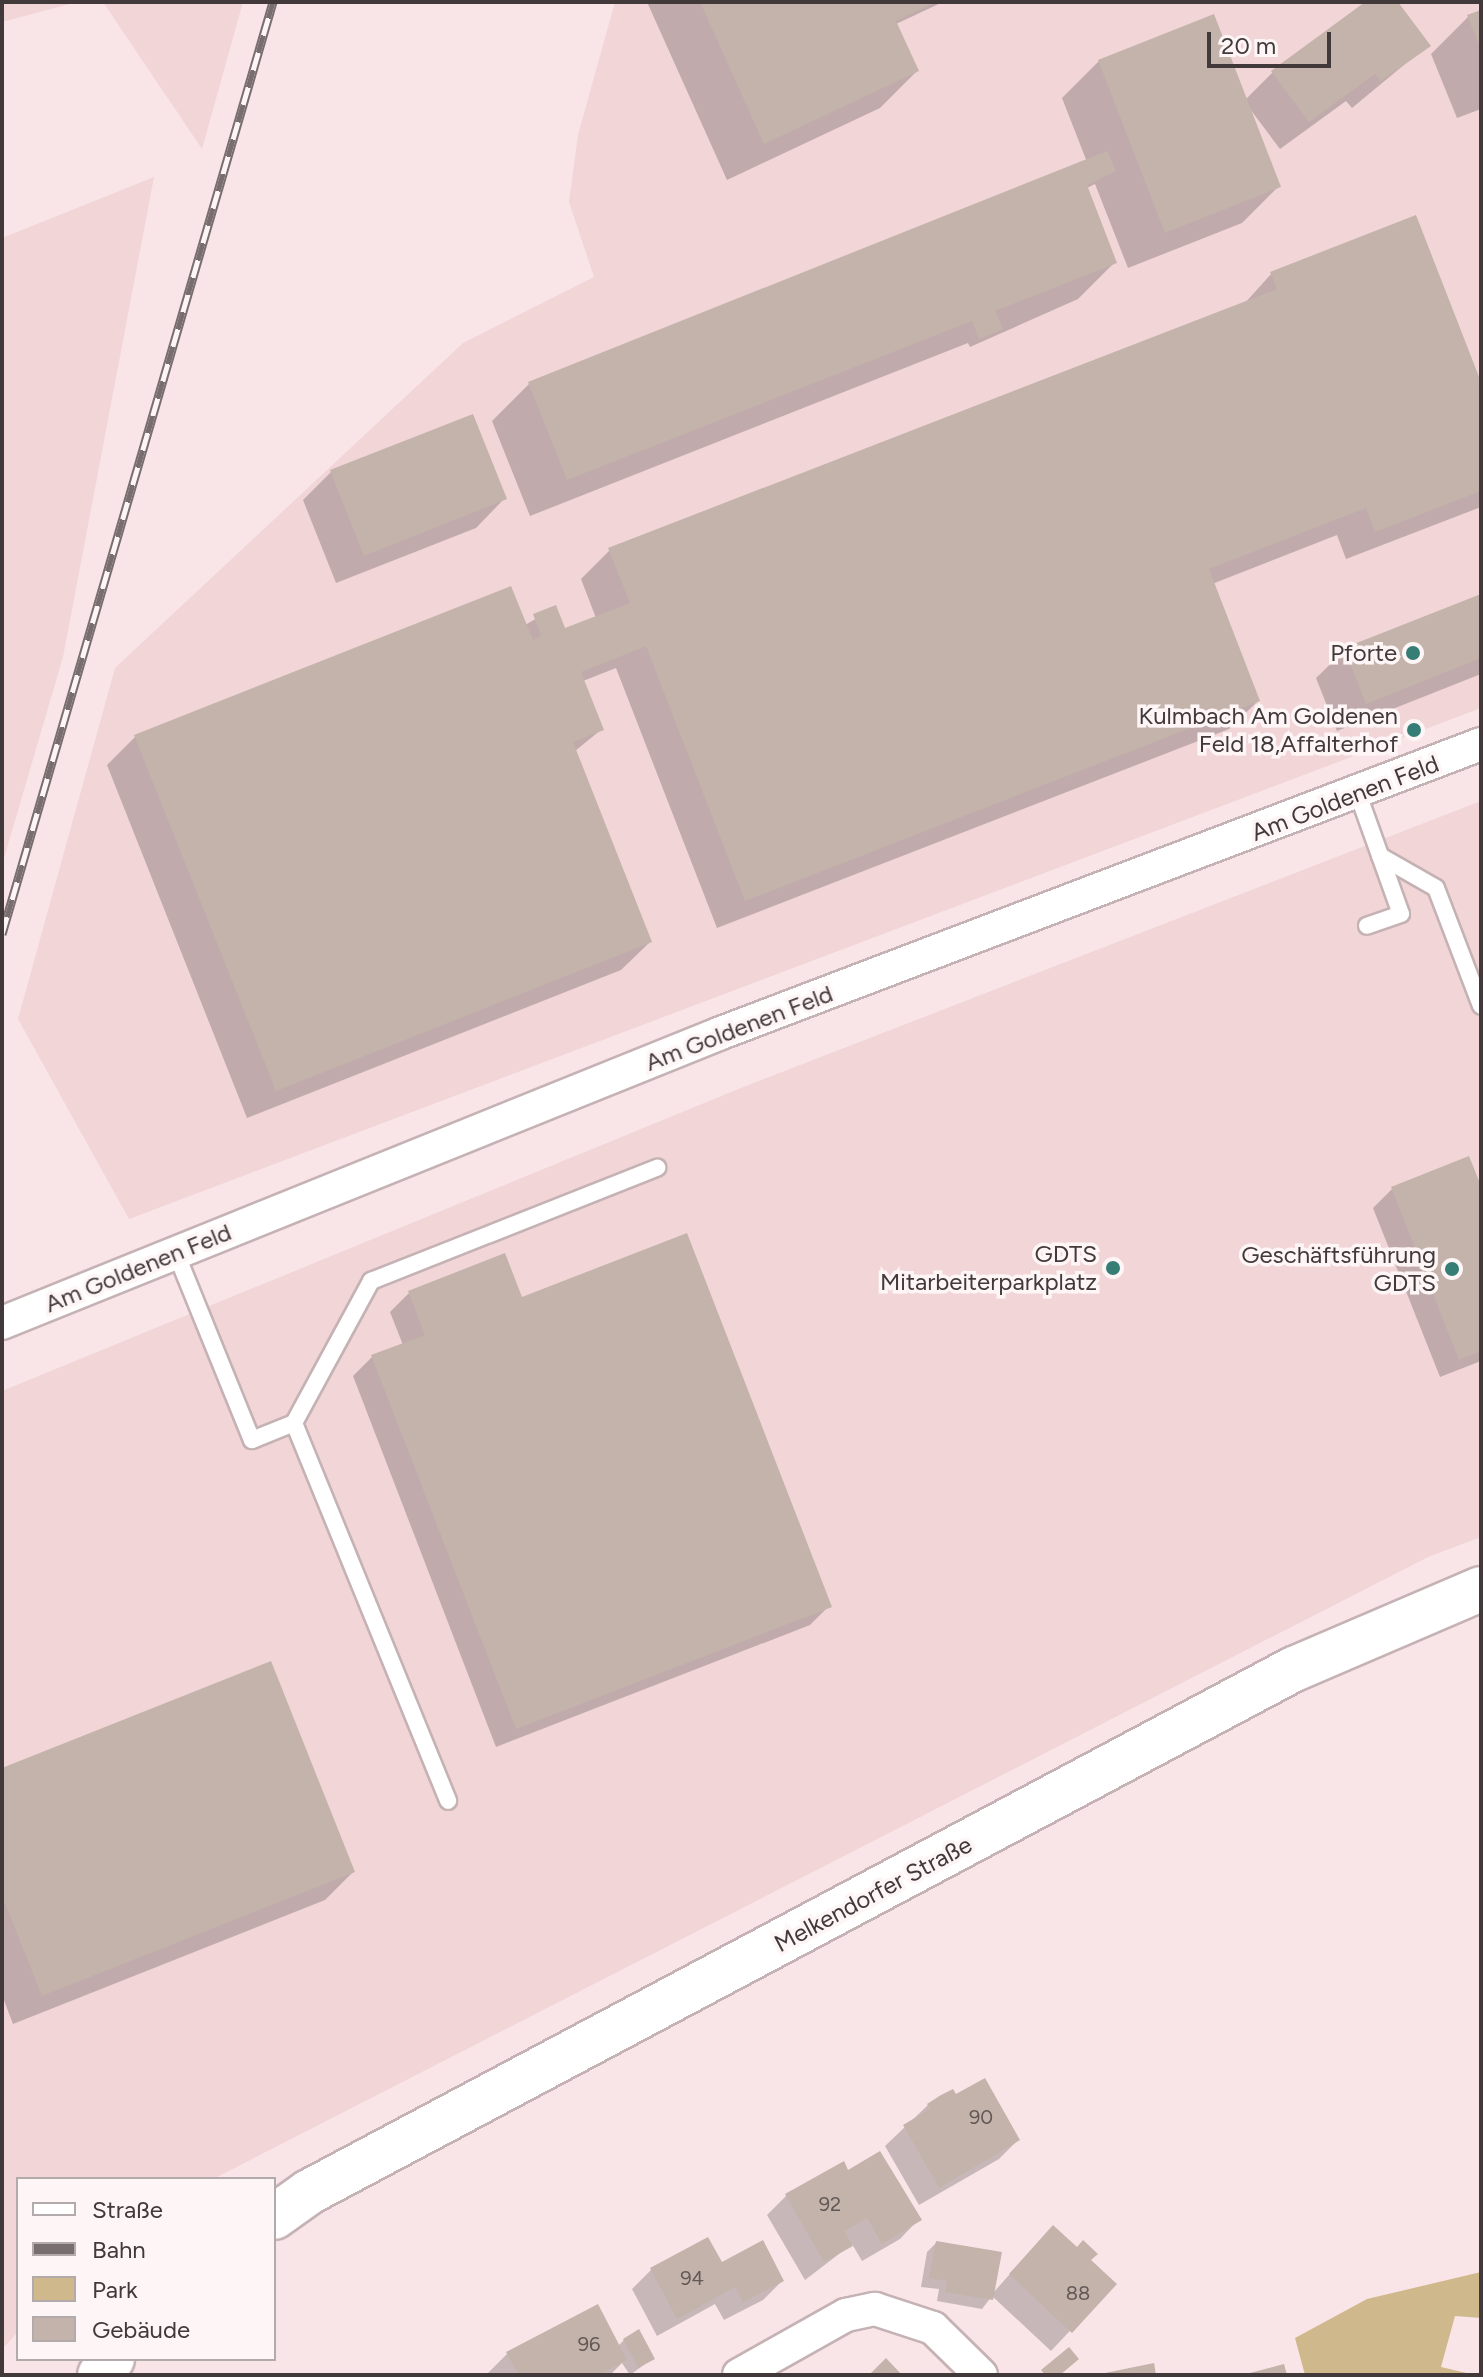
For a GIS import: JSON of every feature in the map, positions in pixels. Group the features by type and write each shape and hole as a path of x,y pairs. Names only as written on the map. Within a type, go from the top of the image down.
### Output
{"street":[{"name":"Am Goldenen Feld","path":"2,1323 721,1033 1358,794 1481,744"},
{"name":"Melkendorfer Straße","path":"276,2216 309,2192 1294,1669 1481,1589"},
{"path":"739,2375 846,2315 875,2309 933,2328 981,2375"}],"lane":[{"path":"1358,794 1401,914 1367,926"},
{"path":"1380,856 1436,888 1481,1006"},
{"path":"176,1253 252,1440 294,1423 371,1281 657,1168"},
{"path":"294,1423 448,1801"}],"shaded area":[{"path":"2,2 77,2 2,22"},
{"path":"103,2 243,2 202,149"},
{"path":"615,2 1481,2 1481,708 129,1219 18,1019 115,668 463,343 594,277 569,202 578,135"},
{"path":"154,177 63,657 2,865 2,238"},
{"path":"1481,801 1481,1537 1428,1557 217,2177 16,2177 16,2334 2,2349 2,1391 741,1088"}],"green space":[{"path":"1481,2272 1481,2318 1455,2316 1441,2367 1475,2375 1305,2375 1295,2338 1367,2299"}],"building":[{"path":"700,2 936,2 896,21 919,71 764,144"},
{"path":"1365,2 1398,2 1431,46 1381,81 1375,74 1309,122 1271,71"},
{"path":"1481,10 1481,50 1467,15"},
{"path":"1214,14 1281,187 1165,233 1098,60"},
{"path":"1107,151 1116,171 1087,185 1117,263 995,311 1003,329 979,339 972,321 567,480 528,382"},
{"path":"1416,215 1481,382 1481,491 1375,532 1366,508 1209,569 1260,701 745,901 646,646 581,672 604,730 573,742 652,942 276,1091 134,735 511,586 533,640 541,636 533,614 556,605 565,628 630,603 608,548 1277,289 1270,272"},
{"path":"473,414 507,499 364,556 330,470"},
{"name":"Pforte","path":"1481,594 1481,658 1366,704 1344,648"},
{"name":"Geschäftsführung GDTS","path":"1469,1156 1481,1186 1481,1351 1459,1360 1391,1187"},
{"path":"687,1233 832,1607 516,1729 371,1355 425,1335 408,1291 505,1253 522,1297"},
{"path":"271,1661 355,1872 42,1996 2,1896 2,1768"},
{"path":"985,2078 1020,2140 939,2188 903,2125 930,2109 927,2104 941,2095 953,2089 956,2094"},
{"path":"880,2151 922,2220 882,2244 867,2218 844,2231 853,2246 824,2262 785,2194 844,2161 848,2170"},
{"path":"1053,2225 1077,2247 1083,2240 1098,2254 1091,2260 1117,2284 1072,2333 1009,2274"},
{"path":"708,2237 722,2262 763,2240 784,2281 743,2302 735,2287 677,2319 650,2268"},
{"path":"936,2241 1002,2252 993,2300 945,2292 947,2281 929,2278"},
{"path":"598,2304 627,2360 599,2375 519,2375 506,2352"},
{"path":"639,2329 655,2359 638,2368 623,2339"},
{"path":"1069,2347 1079,2359 1060,2375 1045,2375 1041,2370"},
{"path":"886,2358 902,2375 869,2375"},
{"path":"1154,2363 1156,2375 1100,2375 1100,2374"},
{"path":"1284,2364 1287,2375 1246,2374"}],"railway":[{"path":"2,934 273,2"}],"place":[{"name":"Pforte","path":"1413,653"},
{"name":"Kulmbach Am Goldenen Feld 18,Affalterhof","path":"1414,730"},
{"name":"GDTS Mitarbeiterparkplatz","path":"1113,1268"},
{"name":"Geschäftsführung GDTS","path":"1452,1269"}]}
